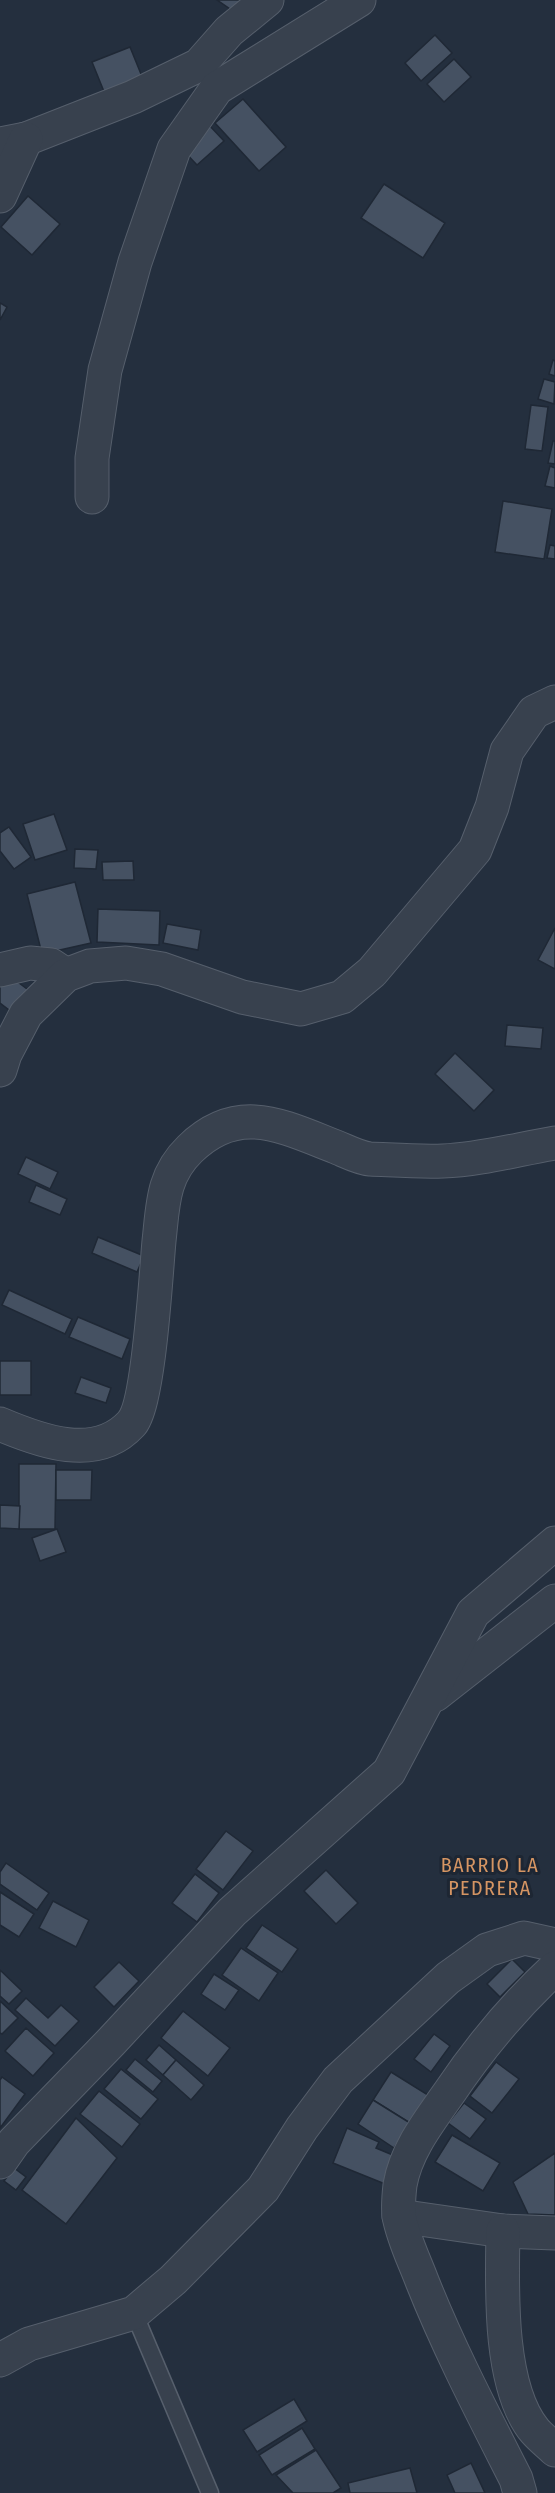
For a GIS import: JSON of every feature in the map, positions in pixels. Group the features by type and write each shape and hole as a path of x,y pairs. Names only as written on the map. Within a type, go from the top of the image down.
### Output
{"street":[{"path":"0,196 13,141 133,98 199,65 229,31 266,0"},
{"path":"92,497 92,458 105,370 135,262 174,149 217,87 359,0"},
{"path":"0,1070 5,1054 26,1014 66,975 90,966 126,963 162,969 242,997 301,1009 342,997 372,972 475,850 492,807 507,751 534,712 555,702"},
{"path":"0,969 30,963 51,965 66,975"},
{"path":"0,1424 35,1438 73,1446 108,1441 133,1423 141,1400 148,1360 167,1179 189,1150 213,1130 243,1120 287,1128 366,1159 444,1161 555,1143"},
{"path":"0,2162 14,2142 232,1912 389,1772 473,1613 555,1543"},
{"path":"427,1702 555,1601"},
{"path":"0,2360 29,2344 134,2313 173,2280 263,2189 302,2128 338,2080 448,1978 487,1950 524,1938 555,1945"},
{"path":"520,2493 516,2478 468,2385 430,2301 399,2216 400,2184 425,2125 499,2025 555,1968"},
{"path":"399,2216 502,2230 555,2233"},
{"path":"502,2230 502,2284 508,2368 513,2389 534,2430 555,2450"}],"lane":[{"path":"134,2313 210,2493"}],"building":[{"path":"217,0 244,0 236,13"},
{"path":"435,35 452,53 421,81 405,63"},
{"path":"130,47 143,79 105,94 92,62"},
{"path":"454,59 471,77 444,102 427,84"},
{"path":"243,99 286,147 259,171 215,123"},
{"path":"208,124 224,141 197,165 181,148"},
{"path":"384,184 445,223 423,258 361,218"},
{"path":"28,196 60,224 32,255 1,227"},
{"path":"0,303 7,307 0,320"},
{"path":"553,360 555,361 555,376 549,374"},
{"path":"544,379 555,382 554,404 538,399"},
{"path":"531,405 548,407 542,451 525,449"},
{"path":"553,441 555,441 555,464 548,463"},
{"path":"550,466 555,468 555,488 545,486"},
{"path":"503,501 552,509 544,559 495,552"},
{"path":"550,545 555,546 555,559 547,558"},
{"path":"54,814 67,850 35,860 23,824"},
{"path":"9,827 31,857 14,869 0,851 0,833"},
{"path":"75,849 98,850 96,869 74,868"},
{"path":"133,861 134,880 103,880 102,862"},
{"path":"75,882 91,943 42,954 27,894"},
{"path":"98,909 160,911 159,945 97,942"},
{"path":"167,924 201,930 198,950 163,943"},
{"path":"555,928 555,969 538,960"},
{"path":"7,974 31,992 13,1013 0,1003 0,983"},
{"path":"507,1025 543,1028 541,1049 505,1046"},
{"path":"455,1053 494,1090 474,1111 435,1074"},
{"path":"26,1157 58,1172 50,1189 18,1174"},
{"path":"36,1185 67,1199 60,1215 29,1202"},
{"path":"98,1237 144,1256 137,1272 92,1253"},
{"path":"9,1290 72,1319 65,1334 2,1305"},
{"path":"78,1317 130,1339 122,1359 69,1337"},
{"path":"0,1361 31,1361 31,1395 0,1395"},
{"path":"81,1377 111,1388 106,1403 75,1393"},
{"path":"19,1464 56,1464 55,1529 19,1529"},
{"path":"56,1470 92,1470 91,1500 56,1500"},
{"path":"0,1505 20,1506 19,1529 0,1528"},
{"path":"57,1529 66,1552 40,1561 32,1538"},
{"path":"226,1831 253,1851 223,1890 196,1869"},
{"path":"6,1863 49,1893 37,1910 0,1884 0,1872"},
{"path":"326,1870 358,1903 336,1924 304,1891"},
{"path":"195,1874 219,1893 197,1922 172,1903"},
{"path":"0,1892 34,1914 19,1937 0,1925"},
{"path":"53,1901 89,1920 76,1947 39,1928"},
{"path":"262,1925 298,1949 282,1972 246,1948"},
{"path":"241,1948 278,1973 259,2001 222,1975"},
{"path":"512,1959 525,1972 500,1997 487,1984"},
{"path":"119,1962 139,1981 114,2007 94,1987"},
{"path":"0,1970 22,1991 9,2004 0,1996"},
{"path":"214,1974 239,1990 225,2010 201,1994"},
{"path":"26,1998 48,2018 61,2005 79,2021 55,2046 15,2010"},
{"path":"0,2001 18,2018 2,2034 0,2033"},
{"path":"183,2011 230,2048 208,2076 161,2038"},
{"path":"26,2028 54,2053 33,2076 5,2051"},
{"path":"434,2034 450,2046 431,2072 414,2059"},
{"path":"159,2045 176,2060 163,2075 146,2060"},
{"path":"135,2059 162,2081 153,2092 126,2070"},
{"path":"176,2060 204,2085 191,2100 163,2075"},
{"path":"496,2062 519,2079 492,2113 470,2096"},
{"path":"121,2069 158,2099 141,2119 104,2089"},
{"path":"391,2072 428,2095 410,2123 373,2100"},
{"path":"2,2077 25,2094 0,2128 0,2080"},
{"path":"99,2091 140,2124 122,2147 80,2114"},
{"path":"373,2100 410,2123 394,2148 358,2124"},
{"path":"464,2103 486,2119 470,2139 448,2123"},
{"path":"76,2118 117,2158 66,2224 22,2190"},
{"path":"347,2128 379,2142 376,2148 400,2158 390,2186 333,2163"},
{"path":"452,2135 500,2163 483,2191 435,2162"},
{"path":"555,2153 555,2215 528,2214 513,2182"},
{"path":"14,2168 26,2177 16,2190 4,2181"},
{"path":"294,2399 307,2421 257,2452 243,2430"},
{"path":"302,2428 315,2449 272,2475 259,2455"},
{"path":"316,2450 341,2488 333,2493 293,2493 276,2475"},
{"path":"471,2463 485,2493 455,2493 447,2475"},
{"path":"410,2468 417,2493 350,2493 348,2483"}],"district":[{"name":"BARRIO LA PEDRERA","path":"490,1876"}]}
